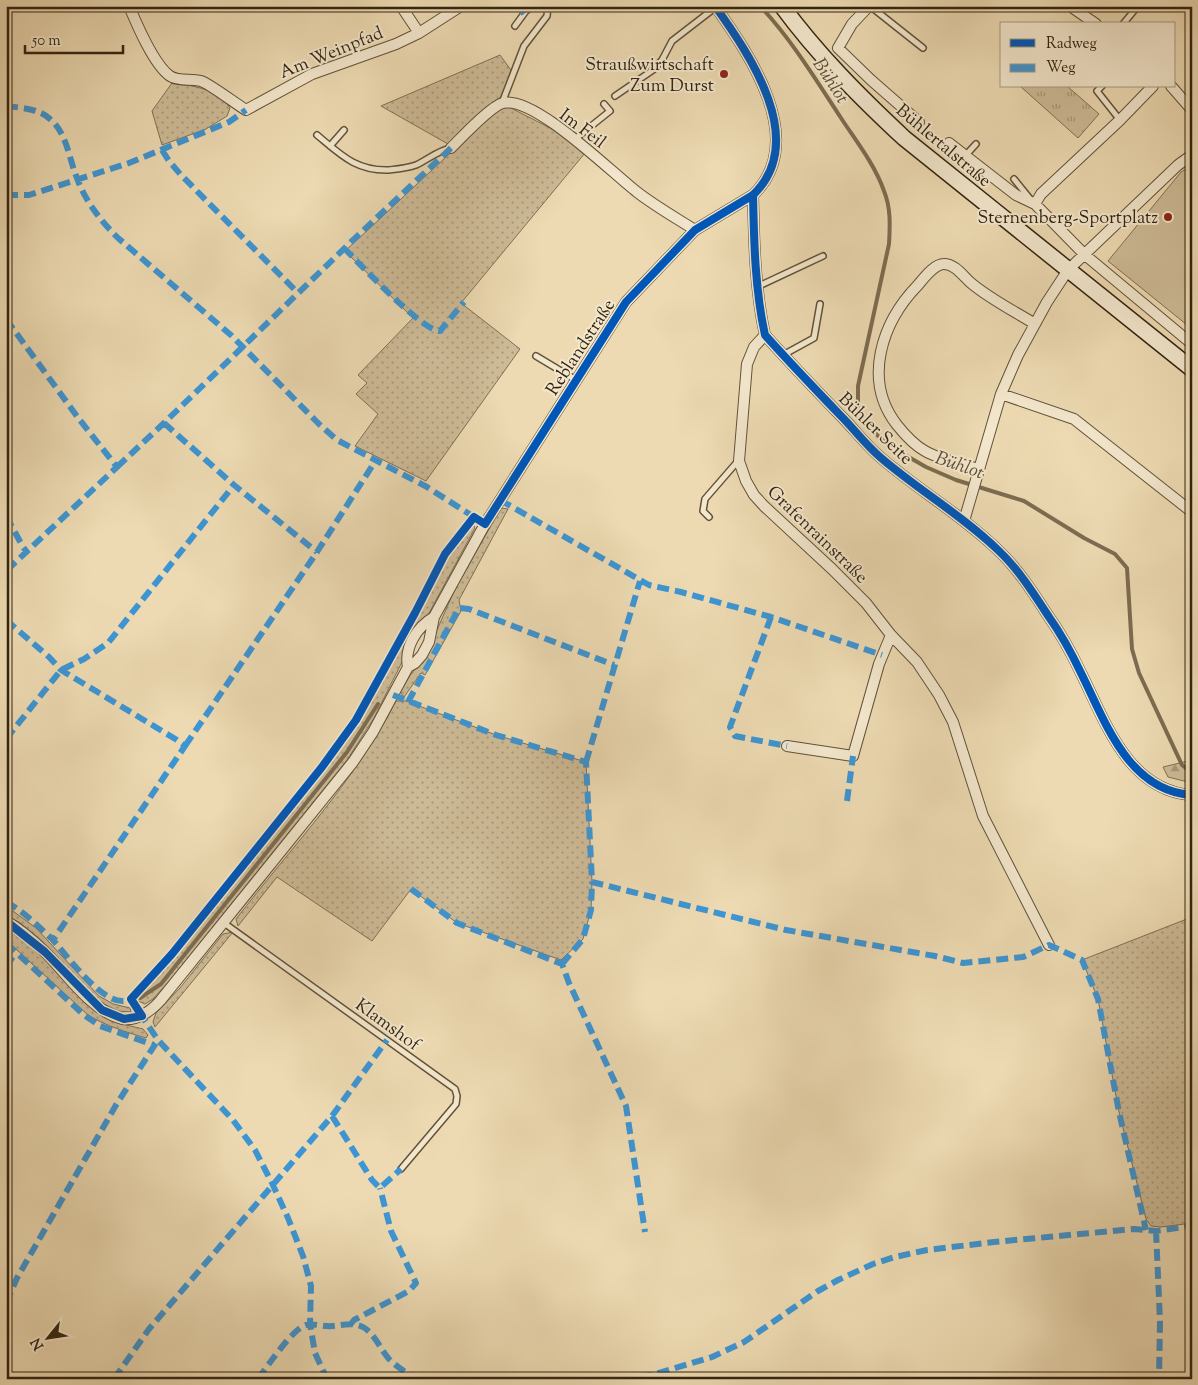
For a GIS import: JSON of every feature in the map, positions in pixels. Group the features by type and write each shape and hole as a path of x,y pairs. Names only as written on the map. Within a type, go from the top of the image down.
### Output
{"main road":[{"name":"Bühlertalstraße","path":"782,6 831,66 863,100 904,138 1192,370"}],"street":[{"name":"Am Weinpfad","path":"129,6 139,30 156,59 171,77 201,80 246,110 312,74 396,44 419,33 461,6"},
{"path":"401,6 419,33"},
{"path":"870,6 852,24 838,48 919,122"},
{"path":"1070,6 1093,22"},
{"path":"715,7 738,38 757,72 768,97 774,118 776,139 774,160 769,175 761,188 753,195 754,259 765,336"},
{"path":"1035,204 1041,194 1120,120 1150,88"},
{"path":"1173,88 1192,110"},
{"path":"451,148 502,103"},
{"name":"Im Feil","path":"502,103 519,104 537,113 575,139 638,194 695,230"},
{"path":"948,143 1016,195 1035,204 1085,255 1192,344"},
{"path":"964,521 1001,394 1018,355 1047,302 1068,270 1178,165 1192,155"},
{"name":"Reblandstraße","path":"6,921 45,952 102,1010 124,1019 142,1016 152,1010 354,762 373,732 408,667 418,659 429,642 434,617 485,524 626,302 695,230 753,195"},
{"path":"978,473 938,458 924,450 905,436 892,419 879,386 878,369 881,348 889,326 899,306 910,292 935,267 942,264 951,265 979,290 1035,324"},
{"name":"Bühler Seite","path":"765,336 880,457 964,521 998,550 1017,570 1077,664 1116,744 1131,763 1155,784 1179,794 1192,795"},
{"name":"Grafenrainstraße","path":"765,336 754,347 747,364 739,461 746,481 754,495 764,506 866,603 917,662 939,695 953,722 983,816 1049,945"},
{"path":"1001,394 1074,419 1192,512"},
{"name":"Reblandstraße","path":"408,667 406,660 411,642 422,626 434,617"},
{"path":"787,746 853,756 879,664 891,634"}],"lane":[{"path":"515,26 532,6"},
{"path":"502,103 524,46 547,16 548,6"},
{"path":"870,6 923,48"},
{"path":"1125,22 1138,6"},
{"path":"615,96 653,70 662,60 672,41 715,7"},
{"path":"1100,88 1097,91 1120,120"},
{"path":"575,139 610,111 604,104"},
{"path":"330,146 344,130"},
{"path":"317,135 345,159 360,166 382,170 412,166 445,149 451,148"},
{"path":"965,157 976,144"},
{"path":"1014,179 1035,204"},
{"path":"758,286 823,256"},
{"path":"783,356 814,338 820,304"},
{"path":"536,356 576,380"},
{"path":"709,517 703,512 706,499 739,461"},
{"name":"Klamshof","path":"224,923 455,1089 457,1096 456,1104 402,1170"}],"green space":[{"path":"500,55 513,73 504,94 452,143 448,144 381,106"},
{"path":"172,83 204,89 218,96 230,108 227,116 206,129 162,145 152,111"},
{"path":"1022,88 1069,88 1099,114 1078,138"},
{"path":"509,107 554,130 585,153 461,303 520,349 426,481 355,446 378,414 356,394 367,383 358,375 413,318 345,251 481,125 501,108"},
{"name":"Sternenberg-Sportplatz","path":"1192,165 1192,329 1108,261 1181,172"},
{"path":"501,508 508,509 459,600 461,611 425,675 421,673 404,697 400,692 411,674 425,657 455,589"},
{"path":"473,524 475,528 428,615 419,624 374,718 347,760 170,980 153,999 145,1004 138,1001 137,998 318,776 363,713 448,557"},
{"path":"396,701 406,701 496,735 586,762 592,882 591,910 583,939 561,960 457,923 411,889 372,941 277,877 238,926 236,919 342,786 380,730"},
{"path":"1188,761 1192,763 1192,783 1168,777 1163,767"},
{"path":"6,906 36,928 99,996 113,1004 130,1008 131,1012 118,1011 100,1002 38,938 20,923 6,915"},
{"path":"1192,917 1192,1223 1161,1227 1151,1226 1146,1219 1119,1112 1098,999 1082,960"},
{"path":"6,928 36,951 99,1014 118,1023 143,1029 148,1035 146,1038 109,1026 88,1015 6,940"},
{"path":"233,932 155,1027 153,1022 156,1013 180,988 223,934"}],"waterway":[{"name":"Bühlot","path":"760,6 793,46 859,144 876,172 888,204 889,244 858,386 858,405 864,419 877,435 893,448 926,467 956,480 1024,501 1084,538 1115,554 1127,568 1132,649 1139,673 1182,765 1192,773"},
{"path":"140,998 161,984 347,752 378,704"}],"marked path":[{"path":"518,6 524,14"},
{"path":"6,106 35,111 45,115 56,125 64,139 84,195 106,225 118,238 232,336 337,440 427,487 477,519"},
{"path":"6,195 29,195 129,163 229,122 246,110"},
{"path":"117,467 451,148"},
{"path":"162,150 181,175 298,293"},
{"path":"344,248 391,296 431,328 440,331 464,302"},
{"path":"6,319 79,419 117,467 6,571"},
{"path":"164,423 234,485 317,552"},
{"path":"185,746 317,552 376,460"},
{"path":"6,739 61,670 84,659 108,643 234,485"},
{"path":"500,500 649,585 771,617 882,655"},
{"path":"6,516 27,552"},
{"path":"586,762 640,581"},
{"path":"408,702 459,608 469,609 614,665"},
{"path":"771,617 730,727 735,736 787,746"},
{"path":"6,620 49,657 61,670 185,746 53,940"},
{"path":"393,695 496,735 586,762 592,882 786,930 935,956 963,963 1023,957 1049,945 1082,960 1098,999 1119,1112 1146,1230"},
{"path":"847,801 853,756"},
{"path":"562,964 583,939 591,910 592,882"},
{"path":"411,889 457,923 562,964 626,1106 645,1232"},
{"path":"6,902 24,914 51,938 77,969 101,992 113,999 124,1001 134,996"},
{"path":"6,943 84,1015 100,1026 154,1045"},
{"path":"6,967 16,952"},
{"path":"139,1012 158,1040 233,1120 255,1150 272,1183 303,1256 311,1286 310,1324 315,1353 327,1379"},
{"path":"6,1303 17,1278 116,1105 158,1040"},
{"path":"114,1379 149,1329 332,1116 387,1040"},
{"path":"332,1116 372,1180 380,1188 401,1169"},
{"path":"350,1325 354,1320 409,1291 416,1283 391,1231 380,1188"},
{"path":"604,1379 652,1375 712,1357 744,1342 818,1291 838,1280 873,1264 895,1257 927,1250 994,1242 1134,1229 1156,1231 1192,1226"},
{"path":"1156,1231 1160,1321 1159,1379"},
{"path":"258,1379 294,1333 306,1325 352,1324 359,1325 367,1330 389,1359 399,1368 417,1379"}],"cycle path":[{"path":"6,921 45,952 102,1010 124,1019 142,1016 131,999 172,954 322,767 356,720 445,554 474,517 485,524 626,302 695,230 753,195 769,173 776,150 775,124 768,99 744,49 715,6"},
{"path":"753,195 757,283 765,335 864,442 909,481 985,538 1006,558 1026,582 1062,637 1110,732 1135,767 1151,781 1170,791 1192,795"}],"place":[{"name":"Straußwirtschaft Zum Durst","path":"724,74"},
{"name":"Sternenberg-Sportplatz","path":"1168,217"}]}
